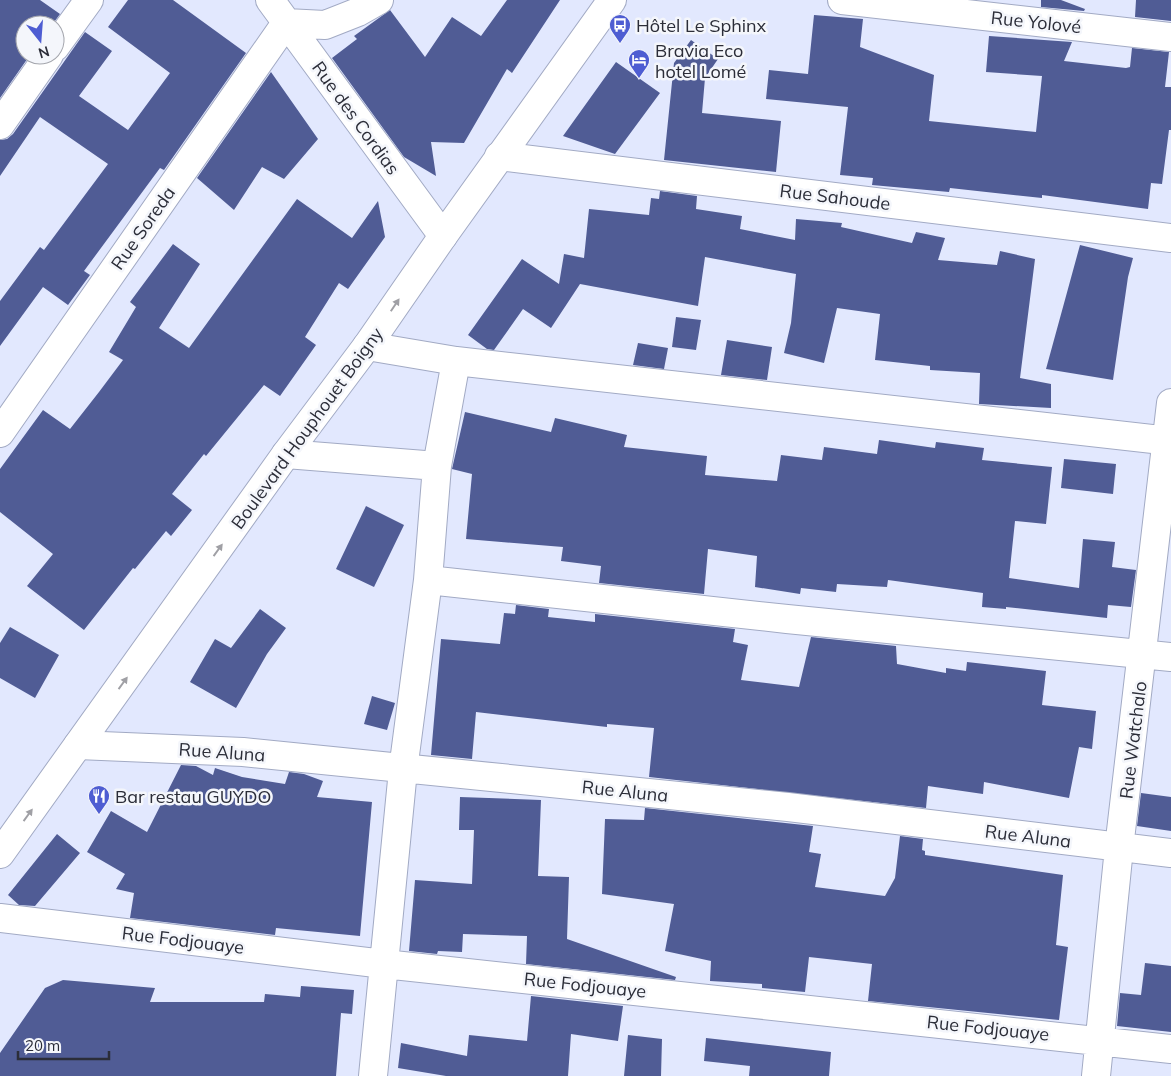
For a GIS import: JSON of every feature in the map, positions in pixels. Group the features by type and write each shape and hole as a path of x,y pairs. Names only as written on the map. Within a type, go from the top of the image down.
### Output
{"street":[{"path":"65,33 88,0"},
{"name":"Rue des Cordias","path":"270,0 443,236"},
{"path":"286,23 325,25 358,12 379,0"},
{"name":"Boulevard Houphouet Boigny","path":"0,854 286,454 367,346 443,236 612,0"},
{"name":"Rue Yolové","path":"842,0 1171,37"},
{"name":"Rue Soreda","path":"0,433 286,23"},
{"path":"0,125 43,65"},
{"name":"Rue Sahoude","path":"500,156 1171,238"},
{"path":"367,346 456,361 1169,440"},
{"path":"373,1076 403,770 428,580 437,466 456,361"},
{"name":"Rue Watchalo","path":"1096,1076 1119,848 1169,440 1171,403"},
{"path":"286,454 437,466"},
{"path":"428,580 787,619 1171,657"},
{"name":"Rue Aluna","path":"78,745 243,752 403,770 788,807 1171,853"},
{"name":"Rue Fodjouaye","path":"0,918 384,964 1171,1049"}],"building":[{"path":"0,0 40,0 60,14 15,15 15,65 23,65 0,98"},
{"path":"128,0 173,0 246,53 164,170 160,168 84,271 90,275 68,305 43,287 0,346 0,301 40,247 44,250 108,164 40,117 0,176 0,140 7,139 13,134 62,65 65,65 65,60 85,32 112,51 79,96 128,130 170,73 108,27"},
{"path":"507,0 560,0 512,73 507,69 464,143 431,142 436,176 404,157 332,58 357,39 354,36 390,10 425,57 452,17 481,36"},
{"path":"1041,0 1061,0 1085,9 1084,11 1041,7"},
{"path":"1136,0 1171,0 1171,21 1135,17"},
{"path":"814,15 863,19 860,47 934,75 929,121 1036,132 1042,76 986,72 989,36 1072,42 1064,61 1126,68 1130,67 1132,48 1169,52 1165,87 1171,87 1171,130 1169,130 1162,184 1151,183 1148,209 1042,195 1042,198 950,188 949,192 872,185 873,178 840,175 848,107 766,99 769,70 808,74"},
{"path":"691,40 718,59 705,78 702,113 781,121 776,172 664,160 674,63"},
{"path":"616,62 660,93 615,154 563,136"},
{"path":"271,72 318,139 284,179 262,167 234,210 197,178"},
{"path":"660,191 697,196 696,209 742,216 740,229 795,240 796,219 842,223 841,227 912,243 916,232 945,238 938,260 997,265 1000,251 1035,259 1020,378 1051,384 1051,408 979,404 980,373 930,370 930,366 875,360 880,314 837,308 824,363 784,353 791,323 796,274 705,257 698,306 580,284 551,328 523,309 494,350 487,349 468,335 522,259 559,284 564,254 584,258 589,209 649,215 651,198 659,199"},
{"path":"297,199 352,238 378,201 385,237 348,289 339,283 305,337 316,345 280,396 264,385 206,456 204,454 172,494 192,510 171,536 166,531 135,569 133,568 84,630 27,586 53,554 0,512 0,469 43,410 70,429 99,392 123,360 109,352 136,307 130,302 173,244 200,264 159,328 189,348"},
{"path":"1080,245 1133,258 1128,277 1113,380 1046,369"},
{"path":"676,317 701,320 696,350 672,347"},
{"path":"727,340 772,347 767,380 721,375"},
{"path":"638,343 668,348 664,369 633,365"},
{"path":"465,412 551,432 555,418 627,435 624,447 707,456 705,475 777,481 781,455 822,460 824,447 877,454 879,440 935,448 936,442 984,448 982,460 1052,467 1046,524 1015,521 1009,578 1079,588 1083,539 1115,542 1112,567 1136,570 1131,607 1108,605 1107,618 1006,607 1006,609 982,607 983,593 888,580 887,587 837,584 836,592 801,588 800,594 755,587 757,556 708,549 704,594 599,583 601,566 561,561 563,547 466,539 472,474 452,469"},
{"path":"1064,459 1116,464 1113,494 1061,488"},
{"path":"366,506 404,525 374,587 336,569"},
{"path":"516,605 549,609 548,617 595,622 595,614 735,629 733,642 748,645 741,680 799,687 811,637 896,646 897,664 946,673 946,668 966,671 967,662 1046,671 1042,705 1096,711 1092,749 1079,747 1069,798 984,782 983,794 928,786 926,808 649,777 654,728 607,724 607,727 476,712 472,759 431,755 441,639 500,644 504,613 515,614"},
{"path":"260,609 286,628 267,654 236,708 190,682 215,639 231,648"},
{"path":"10,627 59,655 35,698 0,678 0,643"},
{"path":"372,696 395,703 387,730 364,724"},
{"path":"181,765 196,766 213,775 215,768 242,777 285,784 289,772 304,774 323,781 317,797 372,802 360,936 276,928 275,935 130,918 134,893 116,889 125,874 87,852 111,811 147,832"},
{"path":"1141,793 1171,797 1171,831 1137,826"},
{"path":"460,797 541,800 538,876 569,877 567,939 676,977 675,980 526,964 527,936 463,934 462,952 438,951 437,954 409,951 415,880 472,884 474,830 459,830"},
{"path":"645,808 813,826 809,852 821,854 815,887 885,896 895,878 900,836 923,839 922,850 925,851 925,855 1063,875 1056,945 1068,947 1059,1020 868,1001 872,964 809,957 805,992 762,988 762,984 710,981 711,961 665,951 674,904 602,894 605,819 644,820"},
{"path":"57,834 80,853 35,906 19,905 8,895"},
{"path":"1145,963 1171,966 1171,1032 1117,1026 1120,993 1141,995"},
{"path":"63,980 155,988 150,1002 264,1002 265,994 300,997 301,986 354,990 352,1014 341,1013 336,1076 0,1076 0,1053 45,988"},
{"path":"531,996 623,1006 618,1041 571,1034 568,1076 446,1076 398,1068 401,1043 467,1056 469,1035 527,1041"},
{"path":"628,1035 662,1039 661,1076 624,1076"},
{"path":"706,1038 831,1052 829,1076 749,1076 750,1066 704,1061"}],"place":[{"name":"Hôtel Le Sphinx","path":"620,44"},
{"name":"Bravia Eco hotel Lomé","path":"639,79"},
{"name":"Bar restau GUYDO","path":"99,815"}]}
